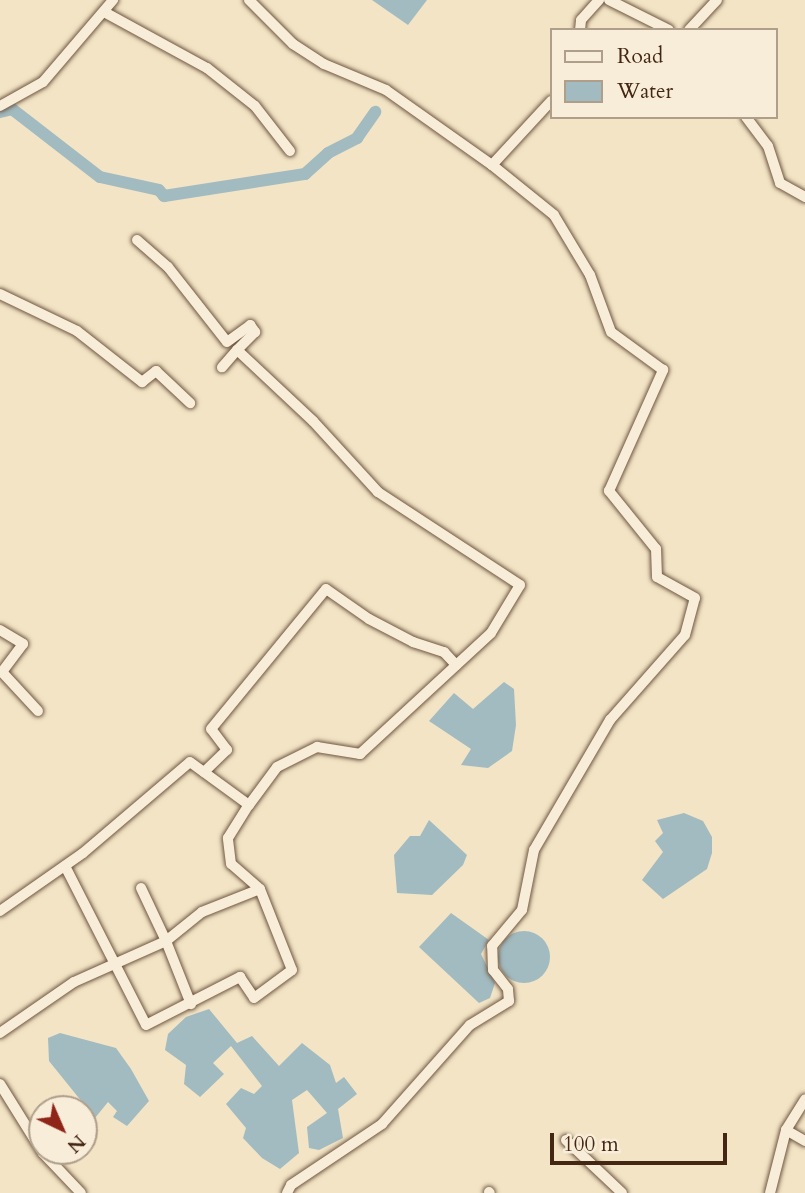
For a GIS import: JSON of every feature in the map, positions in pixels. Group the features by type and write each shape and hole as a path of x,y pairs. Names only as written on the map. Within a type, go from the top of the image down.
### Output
{"street":[{"path":"0,106 43,82 106,13 113,0"},
{"path":"249,0 293,44 324,64 386,90 492,165 554,215 590,275 611,332 663,370 609,491 656,549 657,576 695,598 685,635 610,720 534,850 522,910 492,946 493,971 508,989 509,1001 470,1025 382,1124 290,1185 287,1193"},
{"path":"580,28 581,20 598,0"},
{"path":"610,0 665,28"},
{"path":"691,28 717,0"},
{"path":"106,13 207,68 255,106 290,151"},
{"path":"492,165 550,102"},
{"path":"748,119 768,146 780,183 805,197"},
{"path":"136,240 168,267 227,342 250,325 255,332 222,367"},
{"path":"0,294 77,331 142,382 156,371 190,403"},
{"path":"65,866 146,1025 240,977 254,998 292,970 260,890 231,864 228,838 249,805 276,767 317,747 360,754 491,633 520,585 379,492 313,421 237,350"},
{"path":"204,772 227,750 211,729 326,589 413,642 444,652 456,665"},
{"path":"0,630 23,644 2,672 38,711"},
{"path":"0,911 65,866 190,762 249,805"},
{"path":"141,888 191,1004"},
{"path":"0,1033 74,982 117,966 166,941 202,912 260,890"},
{"path":"0,1084 43,1153 81,1193"},
{"path":"770,1193 786,1130 805,1099"},
{"path":"786,1130 805,1141"},
{"path":"566,1140 622,1193"}],"water":[{"path":"372,0 427,0 408,25"},
{"path":"504,682 514,689 516,725 512,751 488,768 461,765 471,749 429,721 454,693 473,709"},
{"path":"684,813 703,821 712,837 712,853 707,869 663,899 642,880 663,852 655,841 663,833 657,820"},
{"path":"429,820 467,855 463,865 432,895 397,893 394,855 410,836 420,836"},
{"path":"451,913 489,940 481,954 495,983 490,998 479,1003 419,947"},
{"path":"524,931 534,933 542,939 548,947 548,967 542,975 534,981 524,983 514,981 506,975 500,967 498,957 500,947 506,939 514,933"},
{"path":"209,1009 237,1043 252,1036 279,1066 302,1043 330,1065 336,1083 344,1077 357,1094 338,1109 343,1138 319,1150 309,1148 307,1127 327,1113 307,1090 292,1100 299,1153 280,1169 262,1158 243,1138 246,1128 226,1104 241,1088 254,1094 262,1086 231,1046 213,1063 224,1074 200,1097 184,1084 186,1065 165,1050 168,1034 186,1017"},
{"path":"60,1033 116,1048 149,1101 127,1126 113,1117 117,1111 108,1102 98,1114 98,1095 76,1095 49,1061 48,1038"}],"waterway":[{"path":"0,112 12,109 100,177 159,190 164,196 305,174 328,153 357,138 375,112"}]}
